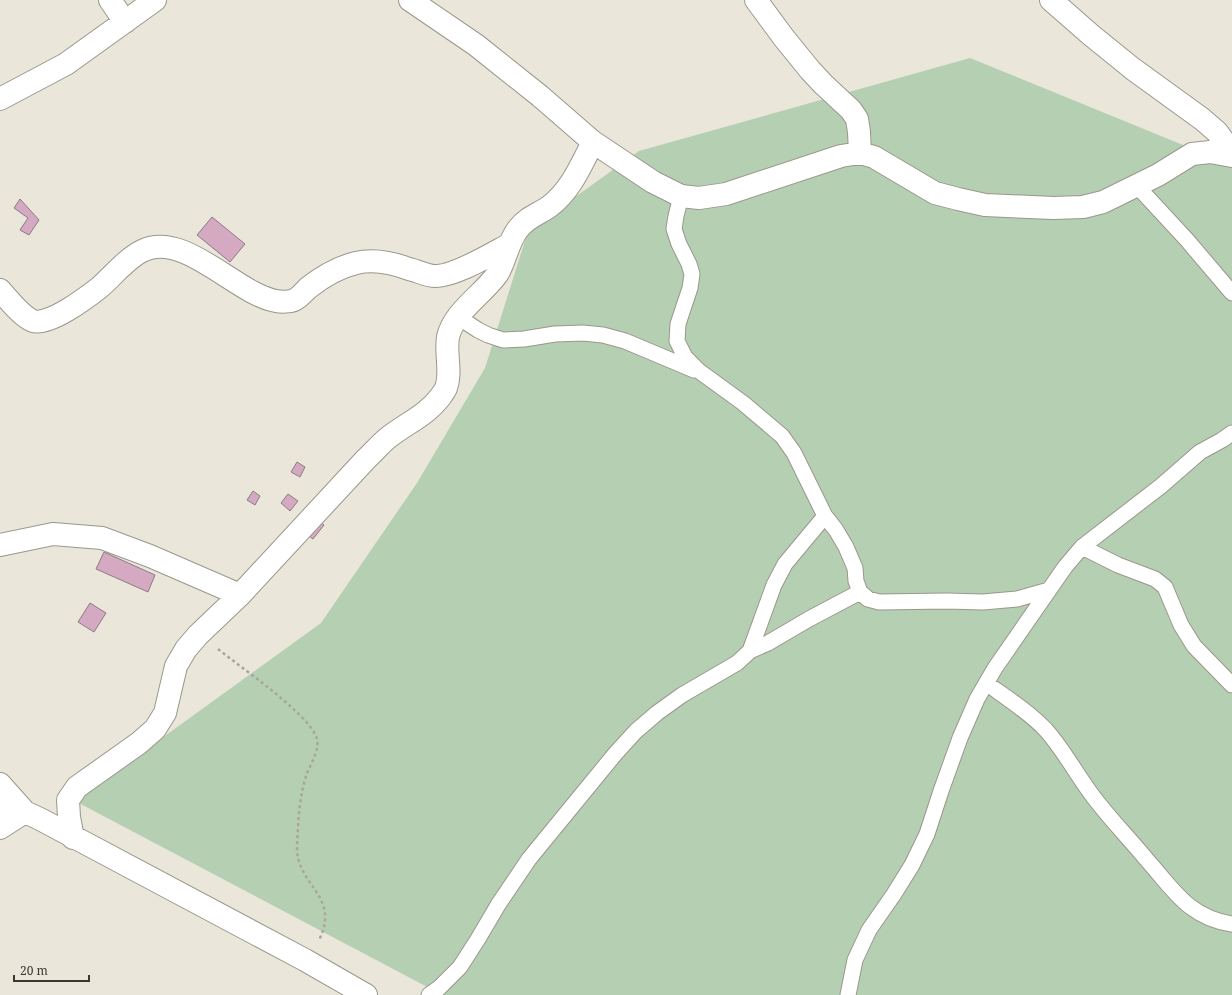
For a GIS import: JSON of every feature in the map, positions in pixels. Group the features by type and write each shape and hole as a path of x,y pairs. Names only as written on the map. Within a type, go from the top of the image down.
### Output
{"street":[{"path":"110,0 125,22"},
{"path":"0,99 66,64 155,0"},
{"path":"410,0 476,45 540,96 593,142 653,182 681,196 699,198 726,194 841,156 860,153 874,157 935,193 985,205 1053,208 1083,207 1103,202 1137,186 1192,154 1210,152 1232,154"},
{"path":"756,0 810,70 851,110 857,119 860,132 860,153"},
{"path":"1051,0 1127,64 1202,119 1217,132 1232,154"},
{"path":"0,828 33,815 48,811 68,800 77,787 155,729 165,713 176,666 186,649 198,635 240,595 382,444 404,426 420,417 434,406 446,389 449,370 447,351 449,336 458,317 490,284 499,272 510,244 518,229 528,218 549,207 563,194 575,177 593,142"},
{"path":"0,290 24,316 33,321 44,322 58,316 99,288 130,259 142,251 152,248 170,247 191,254 264,299 279,302 295,300 309,287 331,272 356,263 386,262 436,276 451,273 474,264 510,244"},
{"path":"0,545 52,534 102,538 150,556 240,595"},
{"path":"0,784 33,815 73,838 305,960 349,989 366,995"},
{"path":"68,800 69,817 73,838"},
{"path":"0,808 33,815"}],"lane":[{"path":"1137,186 1232,293"},
{"path":"681,196 674,229 692,274 690,288 678,324 677,341 685,357 699,371 743,403 782,436 794,454 825,516 836,530 846,547 855,568 856,581 860,592 868,599 879,602 983,602 1017,599 1049,590"},
{"path":"458,317 478,330 503,340 524,339 555,334 583,333 603,335 625,341 699,371"},
{"path":"848,995 855,960 869,930 908,871 927,834 960,738 977,699 995,668 1049,590 1082,547 1161,486 1200,452 1232,433"},
{"path":"750,651 774,585 785,564 825,516"},
{"path":"1082,547 1118,566 1155,579 1165,588 1181,626 1194,646 1232,685"},
{"path":"429,995 460,967 498,905 529,859 615,754 636,731 657,713 682,695 737,663 750,651 768,643 802,622 860,592"},
{"path":"986,683 1026,711 1047,731 1091,794 1120,830 1148,860 1173,891 1190,908 1209,917 1232,924"}],"path":[{"path":"198,635 271,688 302,717 316,736 318,746 302,791 297,854 300,867 317,893 324,909 326,919 319,939 305,960"}],"green space":[{"path":"970,58 1232,165 1232,995 438,995 433,990 75,801 321,623 417,483 485,368 528,231 639,151"}],"building":[{"path":"20,199 39,220 29,235 20,230 28,218 14,208"},
{"path":"212,217 245,244 230,262 197,235"},
{"path":"297,462 305,467 300,477 291,472"},
{"path":"253,491 260,496 255,505 247,500"},
{"path":"288,494 298,501 290,511 281,503"},
{"path":"315,518 324,525 313,539 304,532"},
{"path":"104,552 155,575 148,592 96,569"},
{"path":"90,603 106,613 94,632 78,622"}]}
